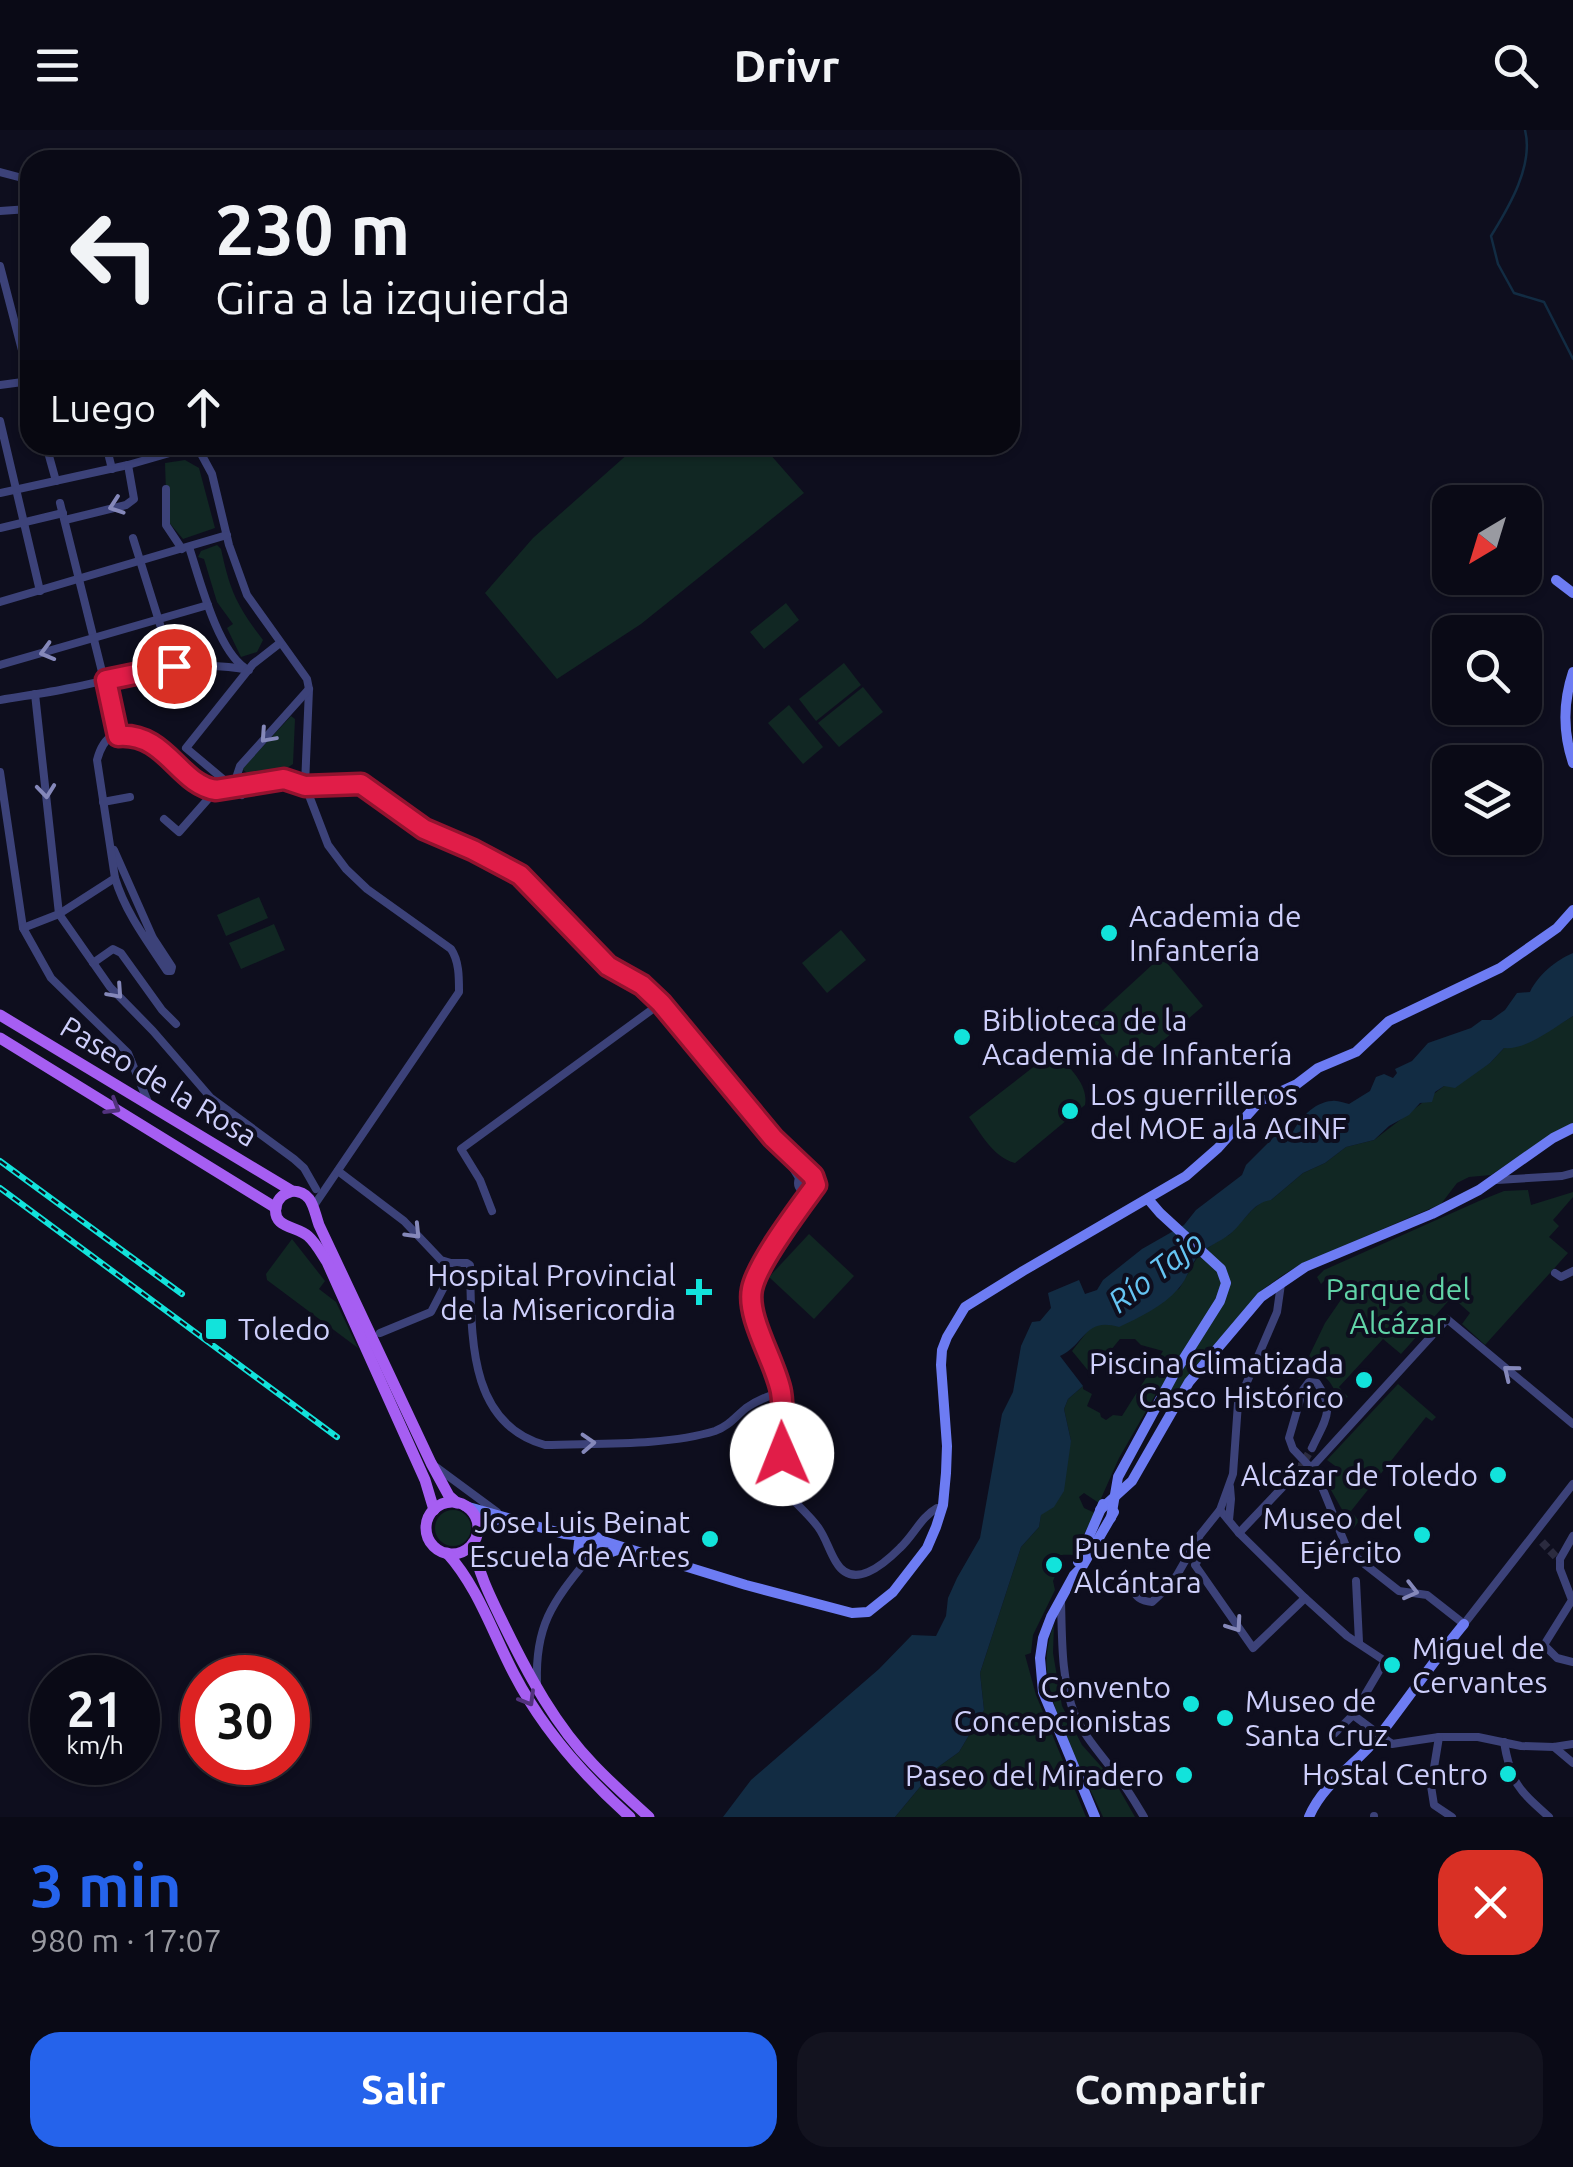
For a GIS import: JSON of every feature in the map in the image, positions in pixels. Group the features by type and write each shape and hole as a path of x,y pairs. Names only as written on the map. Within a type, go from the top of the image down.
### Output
{"main road":[{"name":"Paseo de la Rosa","path":"0,1015 313,1200"},
{"name":"Paseo de la Rosa","path":"0,1038 276,1208 282,1224 296,1228 313,1241 327,1262 425,1480 434,1510"},
{"path":"276,1208 281,1196 292,1191"},
{"path":"296,1228 310,1221 313,1200"},
{"path":"313,1200 431,1463 449,1496 476,1519 477,1565 538,1688 592,1763 649,1817"},
{"path":"461,1504 440,1505 429,1517 427,1533 434,1546 464,1571 532,1706 570,1756 630,1817"},
{"path":"447,1553 462,1552 475,1539"}],"street":[{"path":"0,266 20,345"},
{"path":"0,421 40,591"},
{"path":"49,455 56,481"},
{"path":"108,455 112,469"},
{"path":"0,493 163,455"},
{"path":"200,455 212,474 246,595 308,679 305,786 321,832 346,870 450,949 456,956 459,973 460,992 336,1175 313,1200"},
{"path":"0,528 62,512 126,504 134,500 128,465"},
{"path":"166,488 166,525 185,548 219,630 237,662 249,670"},
{"path":"62,512 118,736"},
{"path":"0,602 227,535"},
{"path":"132,538 174,666"},
{"path":"0,666 208,605"},
{"path":"242,795 186,748 249,670 280,642"},
{"path":"0,700 174,666 231,666 249,670"},
{"path":"1573,672 1565,715 1573,763"},
{"path":"232,786 240,766 309,689"},
{"path":"35,694 59,914 110,987 211,1098 304,1168 313,1200"},
{"path":"106,822 153,938 172,967 167,971 139,928 116,878 106,822 97,760 105,743 118,736 147,740 200,786 216,790 284,779 305,786 361,784 424,829 520,875 608,966 642,985 661,1003 804,1176 816,1180 816,1185 805,1191 751,1292 761,1337 781,1392 781,1486 822,1531 838,1567 856,1576 868,1574 880,1565 906,1543 932,1510 942,1509"},
{"path":"0,772 23,928 51,978 128,1053 149,1104"},
{"path":"164,818 179,832 216,790"},
{"path":"104,802 130,797"},
{"path":"23,928 59,914 116,878"},
{"path":"461,1504 564,1534 593,1536 746,1585 852,1613 876,1607 893,1592 927,1548 942,1509 947,1446 942,1350 966,1308 1170,1187 1210,1156 1260,1101 1318,1068 1356,1052 1389,1021 1500,968 1557,928 1573,910"},
{"path":"93,963 113,949 121,953 176,1024"},
{"path":"492,1211 461,1148 661,1003"},
{"path":"1074,1575 1189,1382 1261,1297 1305,1268 1479,1190 1573,1128"},
{"path":"773,1138 796,1160 804,1176"},
{"path":"1492,1180 1573,1173"},
{"path":"313,1200 336,1175"},
{"path":"336,1175 404,1221 441,1260 470,1266 476,1368 496,1412 513,1432 529,1441 545,1445 668,1440 715,1431 732,1423 747,1407 781,1392"},
{"path":"804,1176 797,1182 805,1191"},
{"path":"1098,1817 1048,1706 1040,1679 1043,1638 1100,1510 1174,1374 1220,1302 1226,1278 1217,1264 1148,1199"},
{"path":"1555,1273 1561,1278 1573,1271"},
{"path":"380,1333 431,1312 444,1287 444,1278"},
{"path":"1131,1588 1136,1597 1152,1602 1177,1575 1224,1506 1233,1474 1238,1402 1278,1312 1280,1284"},
{"path":"1312,1468 1447,1319 1573,1424"},
{"path":"1312,1448 1329,1403 1317,1382 1309,1382 1303,1390 1289,1438 1322,1486 1348,1551 1398,1590 1428,1595 1464,1624"},
{"path":"758,1401 781,1406"},
{"path":"431,1463 504,1516"},
{"path":"1239,1533 1298,1471"},
{"path":"1111,1518 1118,1477"},
{"path":"1100,1510 1132,1481"},
{"path":"1309,1815 1322,1793 1380,1736 1439,1654 1573,1484"},
{"path":"1224,1506 1239,1533 1305,1598 1348,1636 1385,1661 1352,1715 1334,1734"},
{"path":"475,1539 492,1520 504,1516"},
{"path":"564,1534 582,1555 594,1560 624,1548"},
{"path":"1534,1534 1542,1542"},
{"path":"538,1688 537,1652 544,1624 582,1555 579,1542 585,1536"},
{"path":"1573,1536 1558,1558 1571,1603 1544,1644 1557,1658 1573,1662"},
{"path":"600,1540 602,1554"},
{"path":"1198,1540 1202,1553 1195,1565 1252,1648 1305,1598"},
{"path":"1356,1581 1358,1642"},
{"path":"1061,1599 1068,1698 1086,1735 1144,1817"},
{"path":"1352,1715 1392,1744 1439,1737 1478,1737 1520,1746 1573,1744"},
{"path":"1435,1817 1431,1786 1439,1737"},
{"path":"1504,1742 1510,1772 1521,1792 1549,1817"},
{"path":"1554,1746 1573,1763"},
{"path":"1434,1805 1452,1817"}],"green space":[{"path":"627,455 771,455 804,493 641,624 557,679 485,593 533,538"},
{"path":"185,460 199,468 215,528 183,539 167,520 165,463"},
{"path":"217,545 236,598 263,640 257,652 241,657 227,628 233,624 217,602 204,559 198,557 201,551"},
{"path":"786,603 799,620 764,649 750,632"},
{"path":"844,663 861,685 816,721 799,699"},
{"path":"863,687 883,712 839,747 818,723"},
{"path":"789,705 823,747 803,764 768,723"},
{"path":"291,716 295,719 293,764 284,770 251,776 242,769"},
{"path":"259,897 268,918 226,936 217,915"},
{"path":"274,924 285,950 241,969 229,943"},
{"path":"841,930 866,960 827,993 802,963"},
{"path":"1160,961 1167,963 1203,1006 1135,1065 1128,1066 1090,1022"},
{"path":"1573,1016 1573,1125 1555,1132 1491,1175 1469,1177 1457,1183 1441,1204 1301,1264 1262,1290 1189,1374 1173,1399 1157,1392 1119,1458 1099,1503 1084,1493 1079,1497 1084,1508 1095,1513 1073,1555 1057,1556 1047,1567 1055,1576 1055,1590 1033,1635 1031,1653 1025,1655 1036,1695 1086,1817 895,1817 934,1770 959,1752 984,1710 980,1673 1021,1547 1039,1527 1071,1441 1064,1409 1068,1399 1083,1386 1092,1394 1087,1406 1101,1417 1106,1420 1113,1415 1122,1416 1163,1351 1141,1345 1135,1339 1120,1339 1091,1374 1072,1351 1090,1328 1179,1289 1198,1256 1229,1235 1264,1200 1271,1200 1303,1173 1346,1147 1374,1140 1444,1086 1490,1063 1504,1048 1538,1037"},
{"path":"1054,1051 1080,1082 1085,1105 1015,1163 1007,1160 989,1145 969,1117"},
{"name":"Parque del Alcázar","path":"1528,1190 1531,1205 1573,1192 1553,1220 1559,1226 1549,1237 1568,1253 1485,1345 1462,1324 1470,1313 1452,1297 1401,1354 1383,1339 1339,1387 1348,1397 1338,1401 1330,1382 1318,1373 1298,1379 1325,1323 1349,1288 1340,1278 1330,1275 1321,1284 1317,1277 1324,1270 1504,1191"},
{"path":"809,1234 854,1276 814,1319 769,1277"},
{"path":"292,1239 325,1281 319,1289 336,1302 358,1348 267,1280 266,1274"},
{"path":"1398,1384 1436,1417 1432,1421 1426,1417 1351,1511 1359,1521 1353,1529 1327,1483 1338,1468 1327,1460"},
{"path":"453,1510 466,1515 471,1528 466,1541 453,1546 440,1541 435,1528 440,1515"},
{"path":"1054,1624 1053,1653 1062,1706 1082,1745 1115,1782 1135,1817 1103,1817 1069,1745 1054,1705 1047,1670"}],"water":[{"name":"Río Tajo","path":"1573,953 1573,1016 1531,1042 1504,1048 1455,1088 1444,1086 1435,1092 1432,1102 1420,1103 1374,1140 1346,1147 1303,1173 1202,1253 1165,1301 1119,1327 1092,1329 1060,1356 1083,1386 1068,1399 1064,1409 1071,1441 1064,1491 1054,1507 1041,1515 1039,1527 1021,1547 980,1673 984,1710 959,1752 934,1770 895,1817 723,1817 751,1780 879,1669 912,1635 936,1636 946,1616 948,1598 980,1538 1002,1414 1013,1392 1021,1346 1032,1322 1040,1321 1051,1308 1048,1293 1079,1280 1085,1294 1097,1290 1103,1280 1142,1249 1184,1225 1196,1210 1242,1175 1246,1165 1274,1137 1292,1134 1313,1108 1332,1101 1349,1104 1370,1091 1376,1077 1384,1074 1393,1078 1395,1069 1412,1061 1428,1043 1471,1028 1482,1020 1491,1020 1505,1010 1517,993 1530,992 1548,969"}],"waterway":[{"path":"1525,130 1523,171 1491,236 1498,264 1514,293 1544,302 1573,359"}],"tunnel":[{"path":"1298,1471 1312,1448"},
{"path":"1542,1542 1556,1557"}],"railway":[{"path":"0,1161 182,1294"},
{"path":"0,1188 337,1437"}],"place":[{"name":"Academia de Infantería","path":"1109,933"},
{"name":"Biblioteca de la Academia de Infantería","path":"962,1037"},
{"name":"Los guerrilleros del MOE a la ACINF","path":"1070,1111"},
{"name":"Hospital Provincial de la Misericordia","path":"699,1292"},
{"name":"Toledo","path":"216,1329"},
{"name":"Piscina Climatizada Casco Histórico","path":"1364,1380"},
{"name":"Alcázar de Toledo","path":"1498,1475"},
{"name":"Museo del Ejército","path":"1422,1535"},
{"name":"Jose Luis Beinat Escuela de Artes","path":"710,1539"},
{"name":"Puente de Alcántara","path":"1054,1565"},
{"name":"Miguel de Cervantes","path":"1392,1665"},
{"name":"Convento Concepcionistas","path":"1191,1704"},
{"name":"Museo de Santa Cruz","path":"1225,1718"},
{"name":"Hostal Centro","path":"1508,1774"},
{"name":"Paseo del Miradero","path":"1184,1775"}],"route":[{"path":"174,666 106,680 118,736 147,740 206,789 284,779 305,786 361,784 424,829 520,875 608,966 642,985 661,1003 773,1138 813,1176 814,1190 796,1211 760,1269 751,1292 761,1337 781,1392 782,1454"}]}
